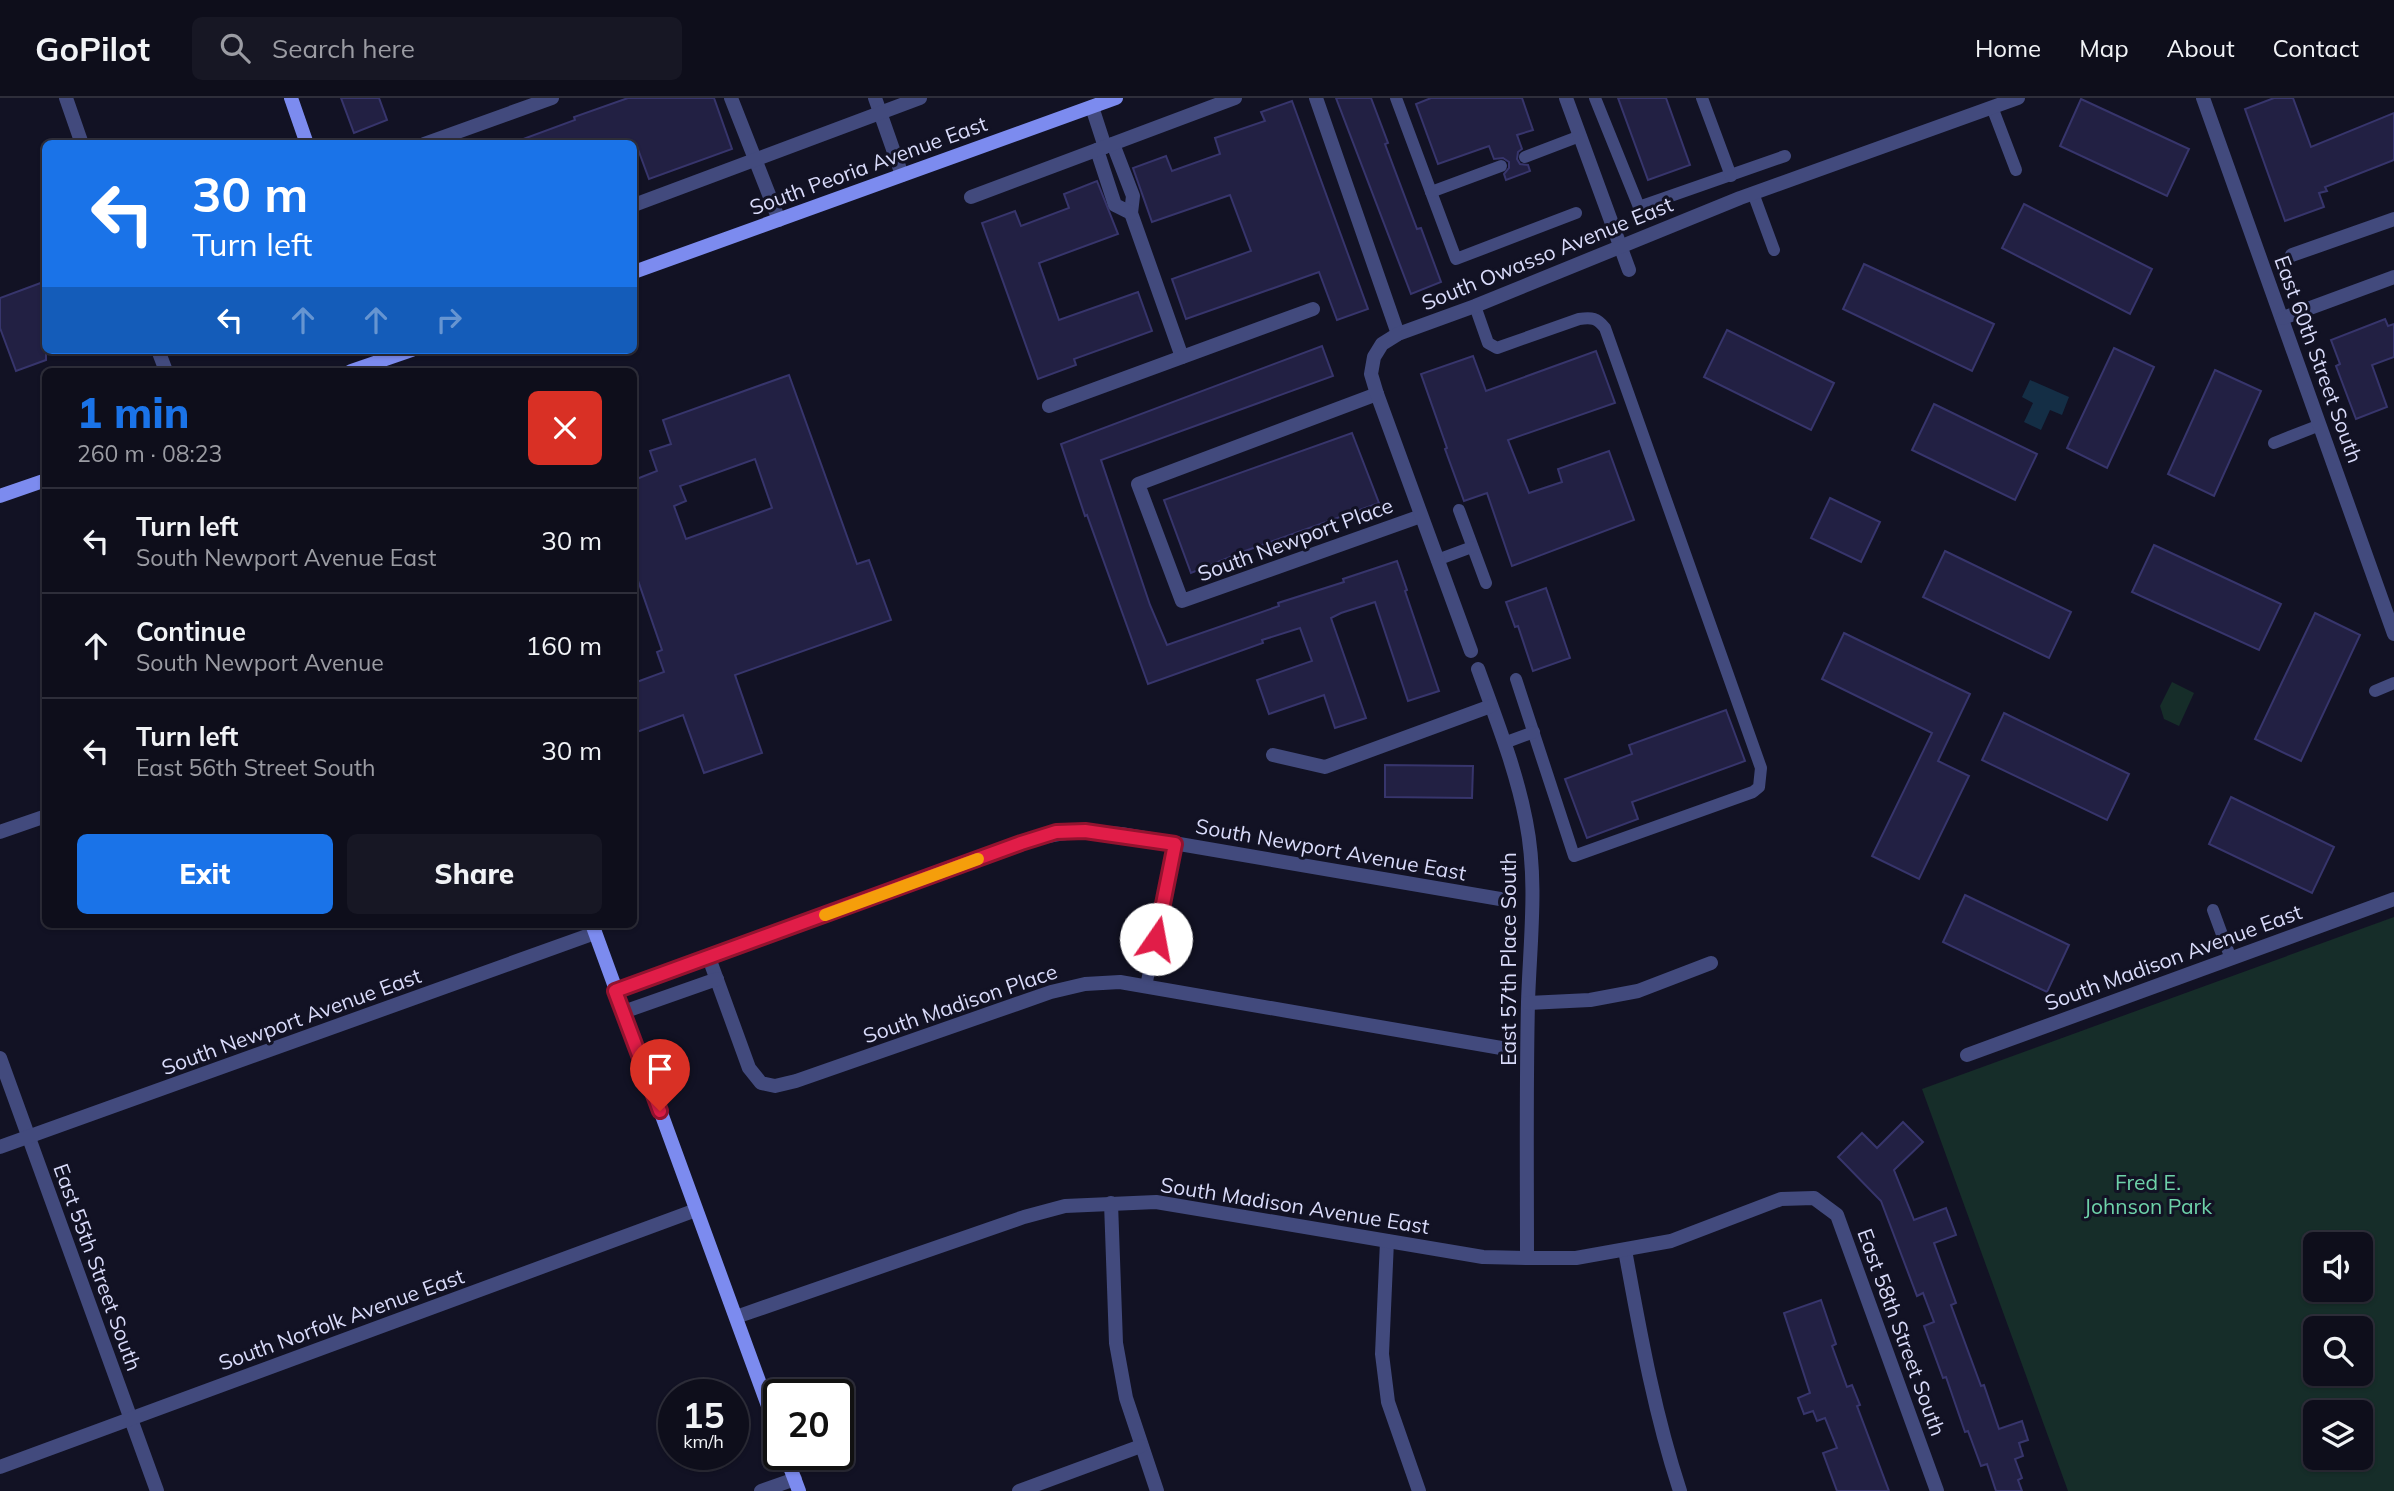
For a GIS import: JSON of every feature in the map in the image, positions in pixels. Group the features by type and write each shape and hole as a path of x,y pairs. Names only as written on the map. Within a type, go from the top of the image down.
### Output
{"main road":[{"path":"290,98 306,140"},
{"name":"South Peoria Avenue East","path":"637,271 1116,98"},
{"path":"361,368 387,360"},
{"path":"0,496 42,481"},
{"path":"594,928 763,1392"}],"street":[{"path":"66,98 81,140"},
{"path":"435,140 552,98"},
{"path":"731,98 779,219"},
{"name":"South Peoria Avenue East","path":"637,204 756,159 877,105 920,98"},
{"path":"971,197 1235,98"},
{"path":"1315,98 1398,334"},
{"path":"1566,98 1629,270"},
{"name":"South Owasso Avenue East","path":"1377,394 1371,374 1374,357 1382,344 1398,334 1475,306 1753,193 2018,98"},
{"name":"East 60th Street South","path":"2203,98 2320,425 2389,602 2394,634"},
{"path":"877,105 902,175"},
{"path":"1092,107 1105,147 1115,205 1131,213 1182,357"},
{"path":"2292,255 2394,219"},
{"path":"2283,318 2394,277"},
{"path":"1049,406 1313,309"},
{"path":"1377,394 1471,651"},
{"name":"South Newport Place","path":"1377,394 1138,484 1182,601 1421,516"},
{"name":"East 57th Place South","path":"1478,669 1520,796 1531,856 1533,899 1528,1003 1527,1258"},
{"path":"1273,755 1325,767 1491,706"},
{"path":"0,832 42,817"},
{"name":"South Newport Avenue East","path":"615,991 1056,832 1085,831 1175,844 1506,900"},
{"name":"South Madison Avenue East","path":"1967,1055 2394,899"},
{"name":"South Newport Avenue East","path":"0,1147 594,928"},
{"path":"623,1012 717,979 709,958"},
{"path":"1528,1003 1590,1000 1638,991 1711,963"},
{"name":"South Madison Place","path":"717,979 749,1068 761,1083 775,1086 1051,992 1086,984 1120,982 1507,1049"},
{"name":"East 55th Street South","path":"0,1058 157,1491"},
{"name":"South Madison Avenue East","path":"736,1317 1024,1217 1065,1206 1156,1202 1483,1257 1576,1258 1671,1241 1781,1199 1814,1198"},
{"name":"East 58th Street South","path":"1814,1198 1837,1215 1937,1491"},
{"path":"1111,1203 1116,1343 1126,1398 1157,1491"},
{"name":"South Norfolk Avenue East","path":"0,1467 696,1210"},
{"path":"1387,1241 1382,1354 1388,1402 1419,1491"},
{"path":"1625,1250 1649,1381 1680,1491"},
{"path":"1019,1491 1141,1446"},
{"path":"761,1491 797,1485"}],"lane":[{"path":"1395,98 1456,259 1576,213"},
{"path":"1595,98 1629,187 1637,205 1641,207 1785,156"},
{"path":"1702,98 1731,176"},
{"path":"1992,107 2016,170"},
{"path":"1525,157 1580,136"},
{"path":"1431,192 1501,166"},
{"path":"1753,193 1774,250"},
{"path":"1475,306 1488,343 1497,348 1579,319 1598,320 1605,328 1761,768 1759,787 1753,792 1574,856 1516,678"},
{"path":"2274,443 2320,425"},
{"path":"1459,510 1486,583"},
{"path":"1437,560 1472,547"},
{"path":"2375,691 2394,683"},
{"path":"1504,743 1534,732"},
{"path":"1146,986 1175,844"},
{"path":"2213,910 2231,958"}],"green space":[{"path":"2172,682 2194,693 2179,726 2164,719 2160,706"},
{"name":"Fred E. Johnson Park","path":"2394,917 2394,1491 2068,1491 1922,1089"}],"water":[{"path":"2030,380 2069,397 2062,415 2050,410 2041,430 2024,422 2033,403 2022,397"}],"building":[{"path":"341,98 379,98 387,120 354,133"},
{"path":"628,98 714,98 732,149 649,179 637,140 520,140 575,120 574,117"},
{"path":"1336,98 1371,98 1417,229 1421,228 1441,282 1411,294"},
{"path":"1431,98 1522,98 1533,130 1517,135 1522,149 1518,152 1517,159 1520,164 1528,165 1530,171 1506,180 1504,174 1509,168 1509,162 1503,158 1494,159 1489,146 1438,164 1416,104"},
{"path":"1618,98 1666,98 1690,165 1648,180"},
{"path":"2274,98 2293,98 2311,147 2394,113 2394,160 2325,187 2327,191 2319,193 2324,207 2285,221 2245,109"},
{"path":"2081,99 2189,149 2167,196 2060,146"},
{"path":"1292,101 1368,309 1337,320 1319,272 1186,319 1172,279 1251,251 1230,195 1152,222 1133,168 1166,156 1172,171 1220,154 1215,138 1265,121 1261,112"},
{"path":"1097,181 1118,234 1039,263 1059,320 1138,292 1152,331 1074,359 1076,365 1038,379 982,223 1015,211 1021,226 1069,208 1064,194"},
{"path":"2024,204 2152,269 2130,314 2002,248"},
{"path":"1864,264 1994,324 1972,371 1843,309"},
{"path":"42,282 42,354 46,354 46,360 16,371 0,328 0,298"},
{"path":"2385,319 2388,326 2394,324 2394,357 2372,365 2387,407 2356,419 2336,366 2340,364 2331,340"},
{"path":"1727,330 1834,383 1811,430 1704,377"},
{"path":"1322,346 1333,376 1101,460 1150,605 1167,645 1397,561 1439,691 1408,701 1375,602 1341,613 1331,618 1366,718 1335,728 1324,695 1269,714 1257,680 1312,661 1300,628 1148,684 1061,444"},
{"path":"2114,348 2154,367 2107,468 2067,448"},
{"path":"1596,351 1615,403 1508,440 1529,493 1562,482 1558,469 1609,451 1634,520 1512,566 1487,493 1464,501 1421,374 1473,356 1486,391"},
{"path":"2215,370 2261,391 2214,496 2168,474"},
{"path":"789,375 857,564 869,560 891,620 735,675 762,753 704,773 683,715 637,732 637,682 664,672 657,652 662,650 637,578 637,479 657,471 650,451 671,444 663,420","holes":["755,459 772,508 686,539 674,506 686,501 680,486"]},
{"path":"1934,404 2037,454 2015,500 1912,450"},
{"path":"1352,433 1379,503 1191,573 1164,500"},
{"path":"1830,498 1880,522 1861,562 1811,538"},
{"path":"2154,545 2281,604 2259,650 2132,592"},
{"path":"1945,551 2071,612 2049,658 1923,597"},
{"path":"1546,588 1570,658 1533,671 1518,626 1515,627 1506,602"},
{"path":"2315,613 2360,635 2301,761 2255,739"},
{"path":"1844,633 1970,694 1938,761 1969,776 1919,879 1872,856 1932,733 1822,679"},
{"path":"1726,710 1745,761 1632,802 1638,819 1587,838 1565,779 1632,754 1629,745"},
{"path":"2004,713 2129,774 2107,820 1982,760"},
{"path":"1385,765 1473,766 1472,798 1385,797"},
{"path":"2231,797 2334,847 2312,893 2209,844"},
{"path":"1965,895 2069,945 2047,992 1943,942"},
{"path":"1903,1122 1923,1142 1894,1170 1914,1220 1946,1208 1956,1235 1934,1243 1956,1303 1951,1305 1999,1429 2022,1421 2028,1440 2019,1443 2023,1456 2015,1459 2022,1478 2018,1480 2022,1491 1996,1491 1987,1464 1981,1466 1924,1326 1934,1322 1923,1293 1917,1296 1881,1201 1838,1157 1862,1133 1877,1148"},
{"path":"1821,1300 1836,1344 1832,1346 1847,1387 1852,1385 1860,1405 1857,1406 1889,1491 1837,1491 1823,1453 1837,1448 1825,1418 1817,1421 1813,1411 1804,1414 1798,1398 1810,1393 1784,1313"}],"slow traffic":[{"path":"825,915 978,859"}],"route":[{"path":"660,1111 615,991 1021,843 1056,832 1085,831 1121,834 1175,844 1156,939"}]}
